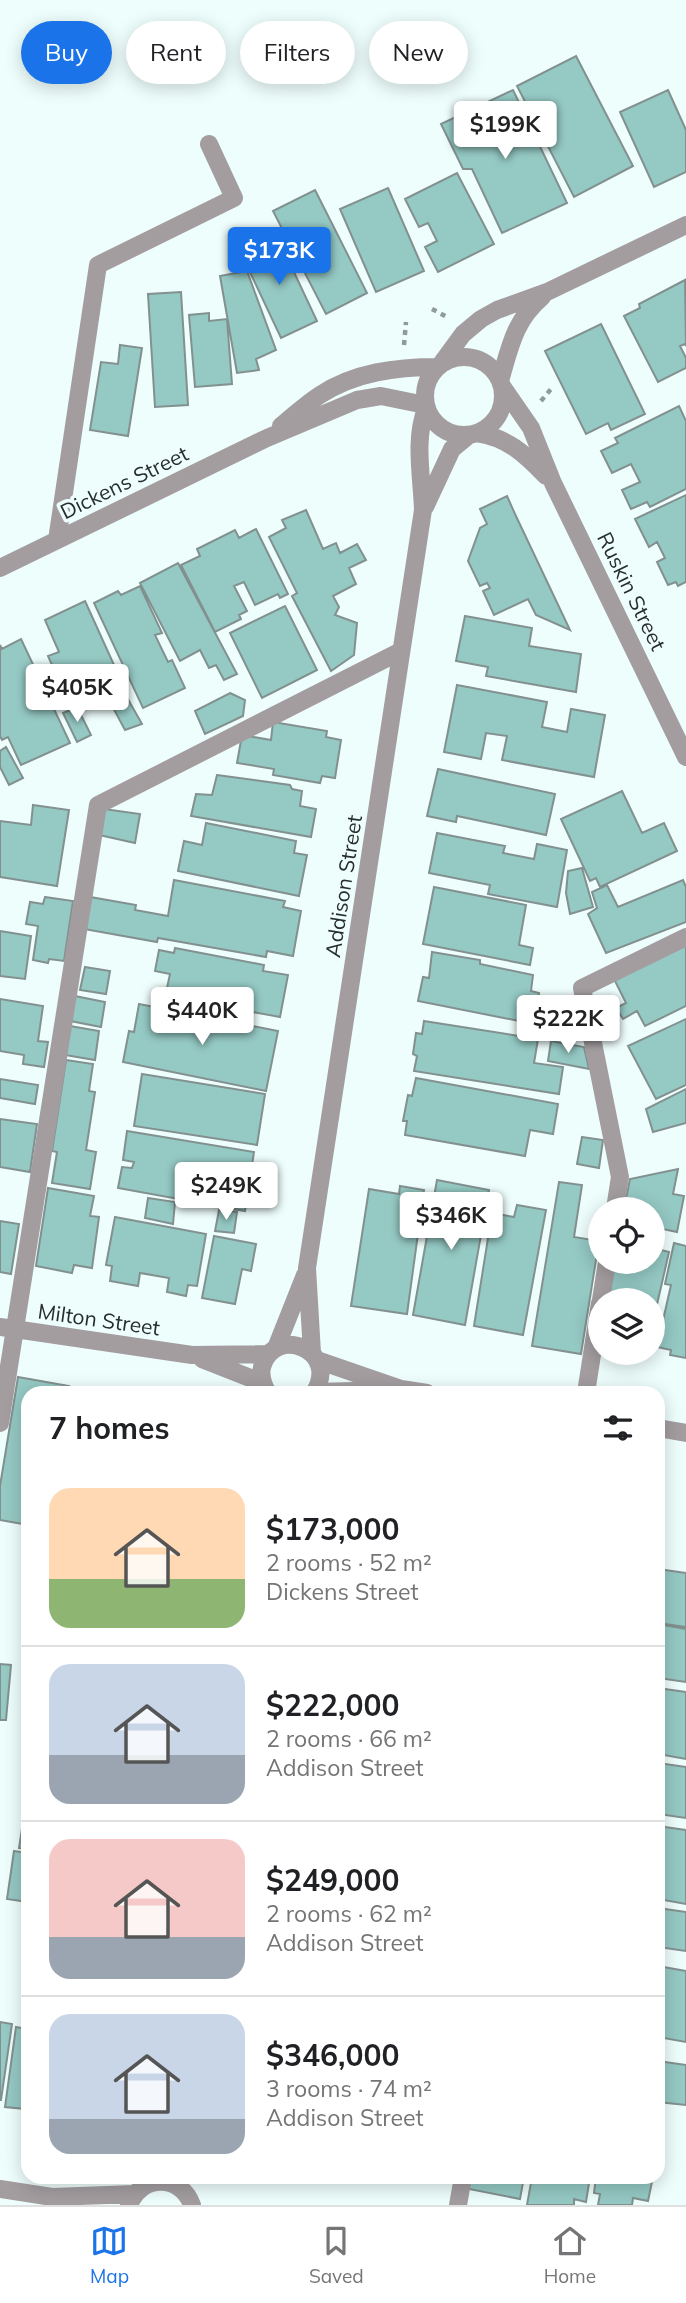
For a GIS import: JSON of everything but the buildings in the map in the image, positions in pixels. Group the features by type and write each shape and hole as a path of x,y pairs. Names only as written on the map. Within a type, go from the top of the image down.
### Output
{"street":[{"path":"57,540 98,265 234,198 209,144"},
{"path":"547,292 520,320 501,384 503,401 498,415 489,426 472,434 454,434 435,422 426,407 426,384 463,334 481,319 497,310 547,292 686,225"},
{"path":"439,365 463,357 478,359 492,368 501,384"},
{"name":"Dickens Street","path":"267,438 316,397 348,381 385,370 439,365"},
{"name":"Ruskin Street","path":"501,384 531,428 553,483 686,757"},
{"name":"Dickens Street","path":"0,568 267,438 363,398 393,397 426,407"},
{"name":"Addison Street","path":"317,1386 320,1377 315,1357 307,1268 423,510 420,445 426,407"},
{"name":"Ruskin Street","path":"472,434 494,436 511,444 553,483"},
{"name":"Addison Street","path":"423,510 452,449 472,434"},
{"path":"0,1423 7,1328 98,805 401,651"},
{"path":"617,1197 620,1177 582,988 686,937"},
{"name":"Addison Street","path":"264,1386 261,1373 263,1363 272,1351 307,1268"},
{"name":"Milton Street","path":"7,1328 192,1355 272,1351 294,1345 315,1357"},
{"name":"Milton Street","path":"192,1355 261,1386"},
{"path":"315,1357 393,1386"},
{"path":"587,1386 591,1365"},
{"path":"665,1429 686,1433"},
{"path":"52,2197 141,2190 160,2184"},
{"path":"169,2184 188,2196"},
{"path":"458,2205 462,2184"},
{"path":"0,2189 52,2197 73,2205"}]}
